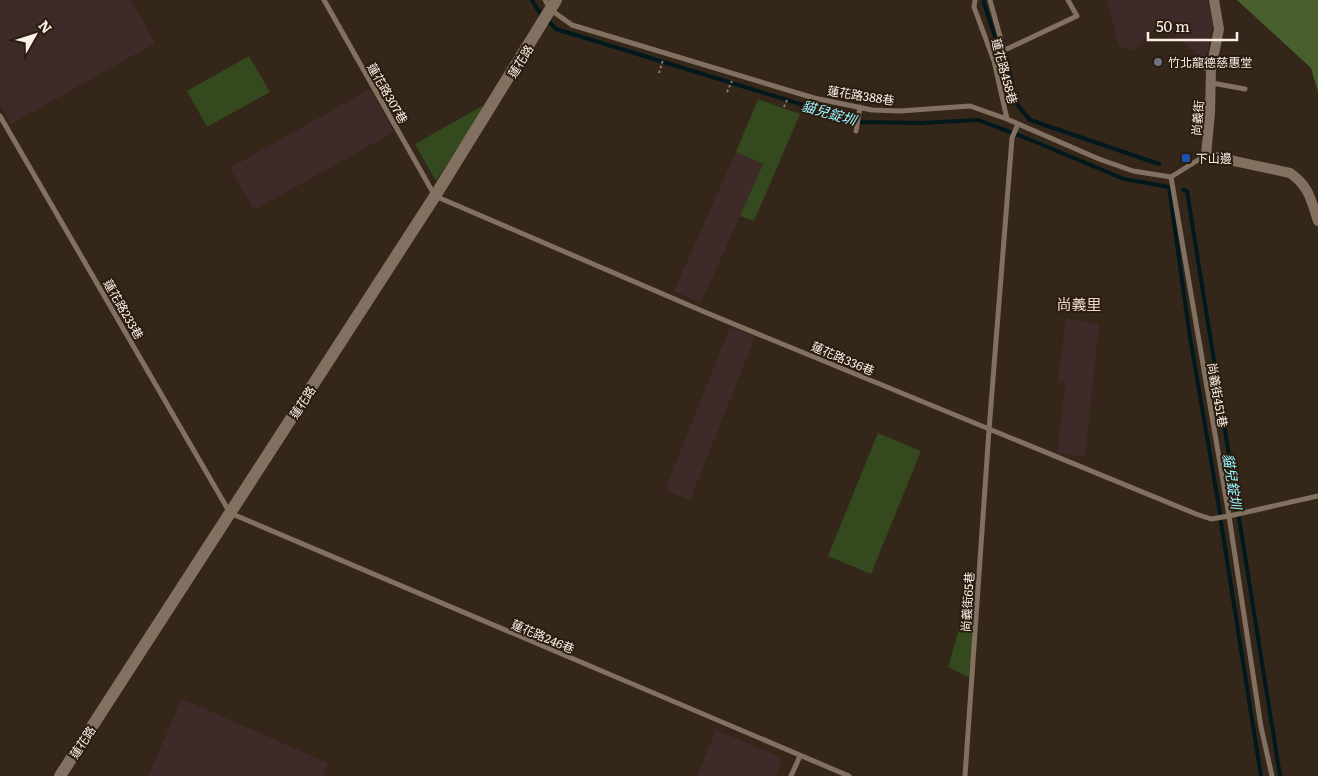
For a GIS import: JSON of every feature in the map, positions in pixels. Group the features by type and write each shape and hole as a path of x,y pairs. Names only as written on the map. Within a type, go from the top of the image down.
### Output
{"street":[{"name":"尚義街","path":"1214,0 1219,29 1212,69 1206,155 1290,173 1300,180 1307,190 1318,221"},
{"name":"蓮花路","path":"60,776 435,196 542,26 551,3"}],"lane":[{"name":"蓮花路307巷","path":"324,0 435,196"},
{"name":"蓮花路458巷","path":"975,0 974,7 992,56 1006,119"},
{"path":"990,0 1004,51"},
{"path":"992,56 1077,16 1068,0"},
{"name":"蓮花路388巷","path":"551,3 572,26 814,98 860,107 900,111 970,106 1133,171 1170,176"},
{"path":"1190,65 1212,69"},
{"path":"1212,83 1245,89"},
{"path":"856,131 860,107"},
{"name":"蓮花路233巷","path":"0,116 230,513"},
{"name":"尚義街65巷","path":"965,776 1012,138 1018,124"},
{"path":"1170,176 1206,155"},
{"name":"尚義街451巷","path":"1170,176 1229,516 1261,727 1272,776"},
{"name":"蓮花路336巷","path":"435,196 716,316 1196,514 1211,519 1318,496"},
{"name":"蓮花路246巷","path":"230,513 849,776"},
{"path":"791,776 800,756"}],"path":[{"path":"659,73 665,54"},
{"path":"727,92 735,74"}],"shaded area":[{"path":"0,0 131,0 155,43 11,124 0,104"},
{"path":"1107,0 1207,0 1213,26 1205,60 1160,23 1133,51 1119,46"},
{"path":"370,89 394,132 254,210 230,168"},
{"path":"736,152 763,164 701,303 674,291"},
{"path":"1066,319 1099,324 1085,457 1057,453 1066,382 1058,381"},
{"path":"730,327 755,337 690,500 665,490"},
{"path":"182,699 328,763 323,776 148,776"},
{"path":"716,730 783,758 776,776 697,776"}],"green space":[{"path":"1237,0 1318,0 1318,92 1311,68"},
{"path":"249,56 270,92 207,127 187,91"},
{"path":"758,99 800,114 754,221 740,216 763,164 736,152"},
{"path":"482,106 482,111 436,181 415,144"},
{"path":"878,433 921,451 871,574 828,556"},
{"path":"961,622 973,625 970,678 948,667"}],"waterway":[{"name":"貓兒錠圳","path":"532,0 538,10 556,29 859,122 921,123 978,120 1124,179 1169,187 1190,337 1220,513"},
{"path":"984,0 997,43"},
{"path":"1007,60 1016,103 1030,120 1159,164"},
{"name":"貓兒錠圳","path":"1183,190 1187,191 1280,776"},
{"path":"1221,522 1261,776"}],"place":[{"name":"竹北龍德慈惠堂","path":"1158,62"},
{"name":"下山邊","path":"1186,158"}],"district":[{"name":"尚義里","path":"1079,303"}]}
